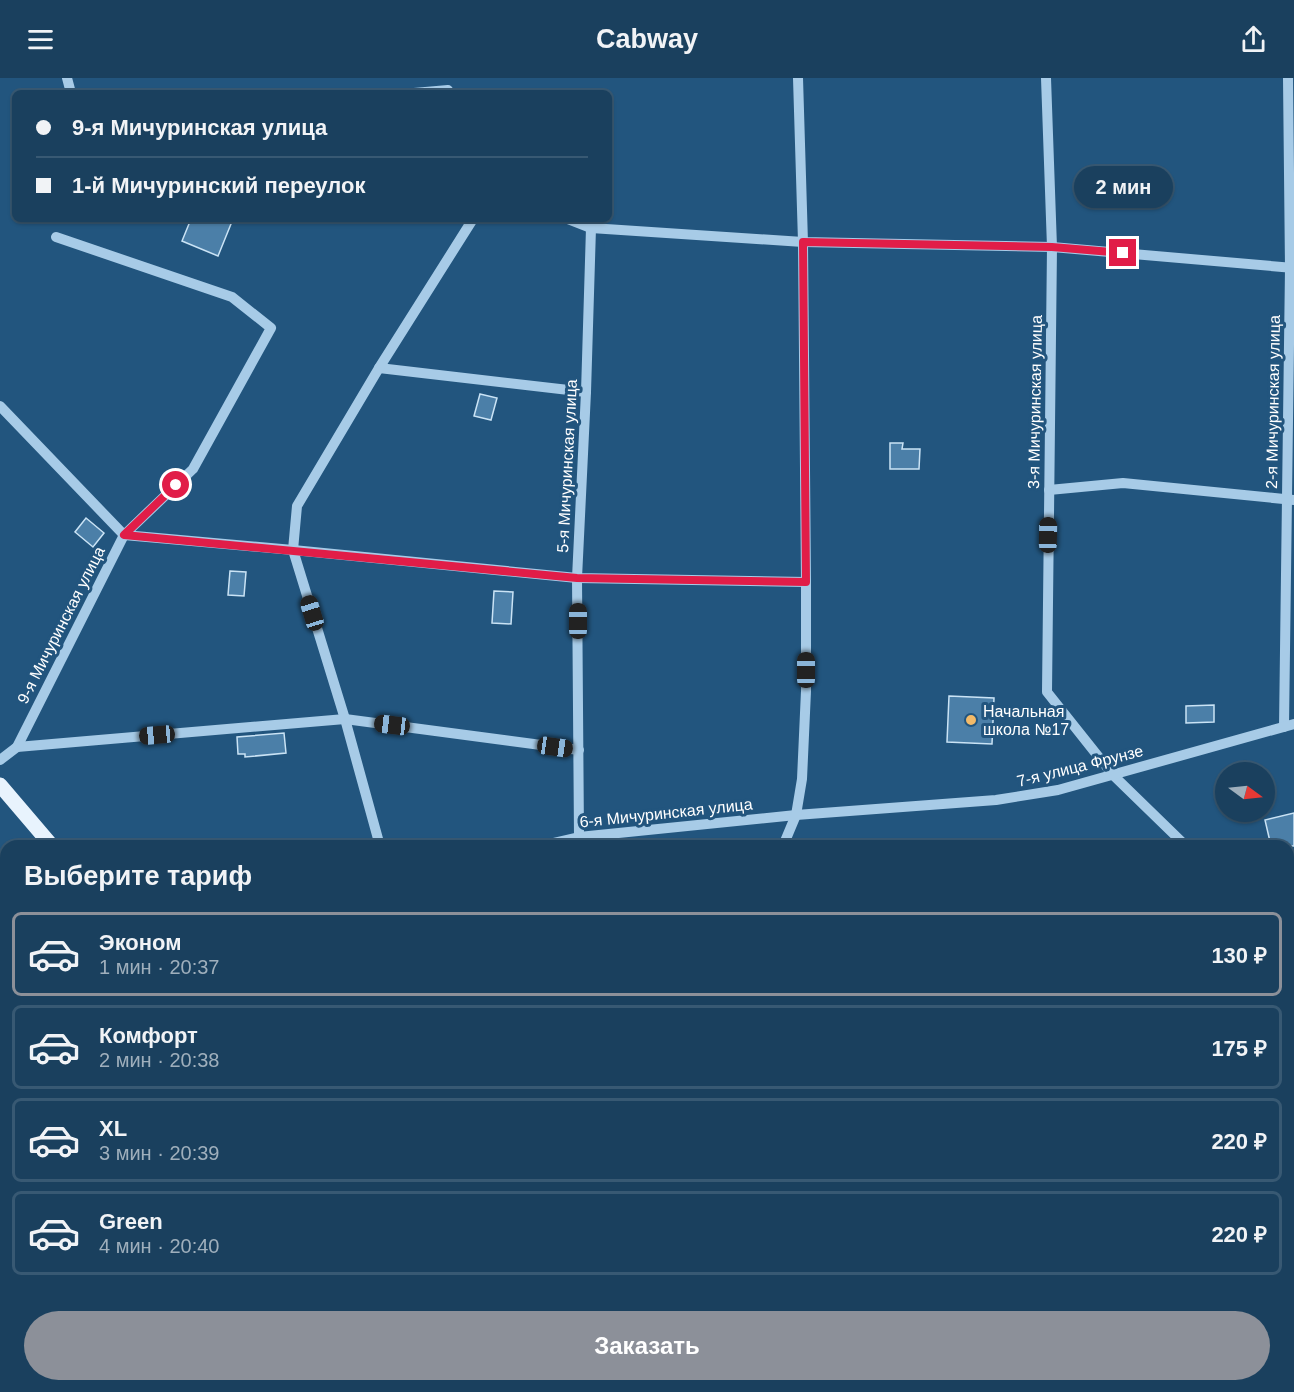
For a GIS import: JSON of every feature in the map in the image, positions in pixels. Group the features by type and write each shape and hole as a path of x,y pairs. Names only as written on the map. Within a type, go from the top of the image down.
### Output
{"main road":[{"path":"0,786 43,840"}],"street":[{"path":"786,840 796,815 802,779 806,692 803,242 798,78"},
{"name":"3-я Мичуринская улица","path":"1046,78 1052,247 1047,692 1113,775 1180,840"},
{"name":"2-я Мичуринская улица","path":"1288,78 1292,268 1289,725"},
{"path":"378,840 345,719 293,550 297,506 379,368 471,222"},
{"path":"576,222 591,228 803,242 1052,247 1292,268"},
{"name":"5-я Мичуринская улица","path":"579,837 577,578 591,228"},
{"name":"9-я Мичуринская улица","path":"0,760 17,747 124,535 193,469 271,328 232,297 56,237"},
{"path":"379,368 586,392"},
{"path":"0,406 124,535 577,578 806,582"},
{"path":"1049,490 1123,483 1290,499"},
{"path":"17,747 345,719 579,750"},
{"name":"7-я улица Фрунзе","path":"796,815 996,800 1058,790 1289,725"},
{"name":"6-я Мичуринская улица","path":"566,840 796,815"}],"building":[{"path":"190,222 232,222 218,256 182,241"},
{"path":"480,394 497,398 491,420 474,416"},
{"path":"890,443 903,443 902,449 920,449 919,469 890,469"},
{"path":"86,518 104,533 93,547 75,532"},
{"path":"230,571 246,572 244,596 228,595"},
{"path":"494,591 513,592 511,624 492,623"},
{"name":"Начальная школа №17","path":"949,696 994,698 992,744 947,742"},
{"path":"1214,705 1214,722 1186,723 1186,706"},
{"path":"284,733 286,753 245,757 245,754 238,754 237,737"},
{"path":"1294,813 1294,840 1270,840 1265,822 1275,822 1275,818"}],"place":[{"name":"Начальная школа №17","path":"971,720"}],"route":[{"path":"176,485 124,535 577,578 806,582 803,242 1052,247 1123,253"}]}
